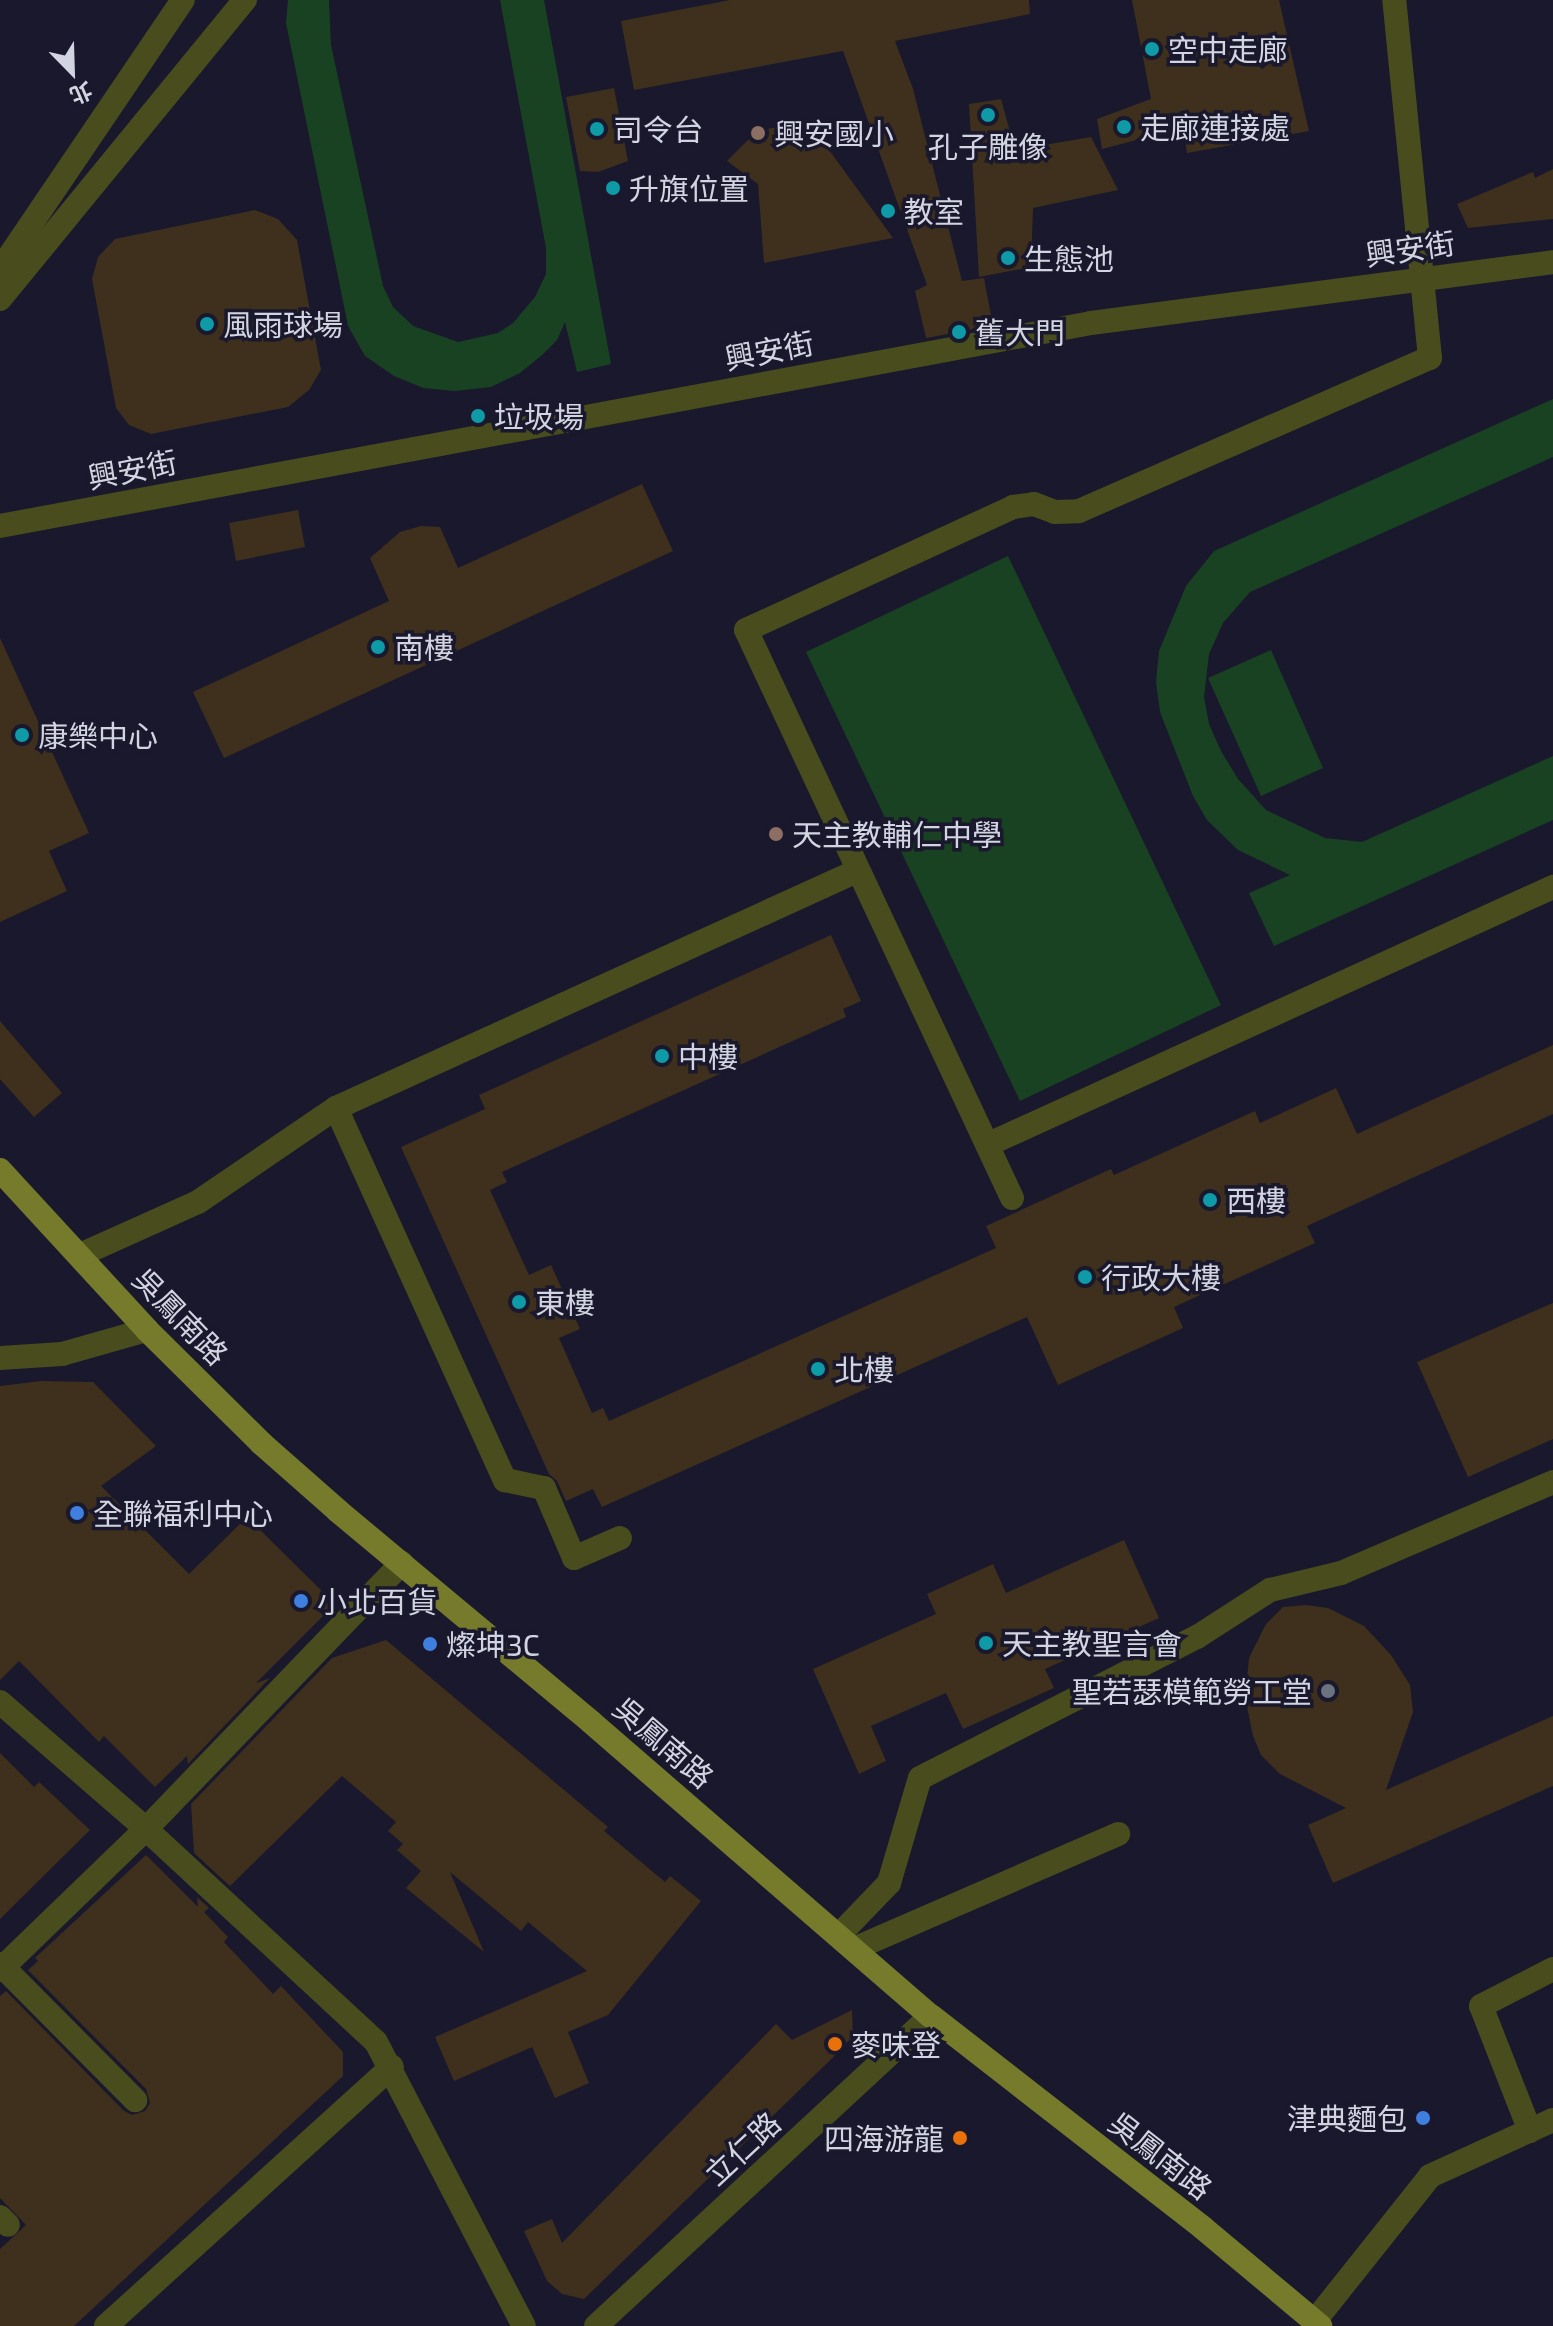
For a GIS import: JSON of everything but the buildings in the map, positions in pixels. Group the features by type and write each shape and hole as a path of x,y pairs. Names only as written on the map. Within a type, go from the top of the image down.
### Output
{"main road":[{"name":"吳鳳南路","path":"0,1170 147,1330 261,1443 848,1941 931,2016 1203,2228 1317,2324"}],"street":[{"path":"0,270 183,0"},
{"path":"0,299 245,0"},
{"path":"1012,1198 746,630 1013,507 1034,504 1055,512 1079,511 1430,358 1394,0"},
{"name":"興安街","path":"0,526 1091,323 1553,262"},
{"path":"80,1255 198,1202 336,1108 857,871"},
{"path":"989,1144 1553,887"},
{"path":"336,1108 505,1480 544,1488 574,1558 620,1538"},
{"path":"0,1358 62,1354 147,1330"},
{"path":"848,1941 889,1883 920,1778 1197,1637 1270,1590 1341,1573 1553,1482"},
{"path":"135,2100 1,1967 146,1829 402,1563"},
{"path":"0,1702 146,1829 376,2042 392,2067 524,2326"},
{"path":"848,1941 1118,1834"},
{"path":"1530,2131 1481,2006 1553,1969"},
{"name":"立仁路","path":"596,2326 931,2016"},
{"path":"106,2326 392,2067"},
{"path":"1317,2324 1430,2176 1553,2120"}],"green space":[{"path":"288,0 329,0 331,45 383,286 393,307 413,326 458,342 498,333 513,323 535,297 546,274 546,248 500,0 544,0 611,364 577,372 565,322 557,340 542,355 520,373 491,387 455,391 423,388 394,376 365,356 348,326 286,23"},
{"path":"1553,399 1553,457 1250,592 1223,623 1209,654 1204,697 1209,724 1221,751 1238,779 1266,810 1325,838 1362,842 1553,756 1553,820 1274,946 1249,893 1290,875 1238,850 1207,820 1193,796 1160,712 1156,682 1159,651 1186,586 1214,551"},
{"path":"1008,556 1221,1005 1020,1101 806,652"},
{"path":"1271,650 1323,768 1261,796 1208,678"}],"place":[{"name":"空中走廊","path":"1152,49"},
{"name":"孔子雕像","path":"988,115"},
{"name":"走廊連接處","path":"1124,127"},
{"name":"司令台","path":"597,129"},
{"name":"興安國小","path":"758,133"},
{"name":"升旗位置","path":"613,188"},
{"name":"教室","path":"888,211"},
{"name":"生態池","path":"1008,258"},
{"name":"風雨球場","path":"207,324"},
{"name":"舊大門","path":"959,332"},
{"name":"垃圾場","path":"478,416"},
{"name":"南樓","path":"378,647"},
{"name":"康樂中心","path":"22,735"},
{"name":"天主教輔仁中學","path":"776,834"},
{"name":"中樓","path":"662,1056"},
{"name":"西樓","path":"1210,1200"},
{"name":"行政大樓","path":"1085,1277"},
{"name":"東樓","path":"519,1302"},
{"name":"北樓","path":"818,1369"},
{"name":"全聯福利中心","path":"77,1513"},
{"name":"小北百貨","path":"301,1601"},
{"name":"天主教聖言會","path":"986,1643"},
{"name":"燦坤3C","path":"430,1644"},
{"name":"聖若瑟模範勞工堂","path":"1328,1691"},
{"name":"麥味登","path":"835,2044"},
{"name":"津典麵包","path":"1423,2118"},
{"name":"四海游龍","path":"960,2138"}]}
